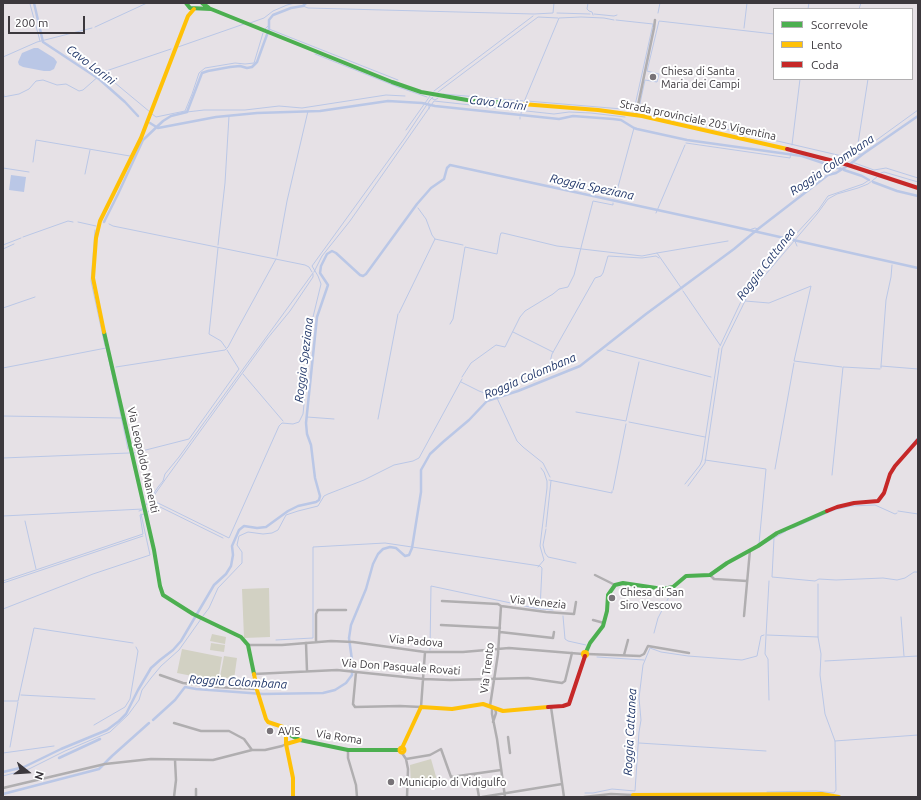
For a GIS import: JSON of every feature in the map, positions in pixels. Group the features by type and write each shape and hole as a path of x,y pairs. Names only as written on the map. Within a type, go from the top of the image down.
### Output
{"street":[{"path":"188,16 201,3 211,9"},
{"path":"188,16 187,5 195,8 211,9"},
{"name":"Strada provinciale 205 Vigentina","path":"211,9 392,82 434,95 466,100 598,110 636,115 797,151 852,166 918,188"},
{"name":"Via Leopoldo Manenti","path":"188,16 141,138 100,221 96,238 93,278 163,595 202,619 240,637 248,645"},
{"path":"636,115 655,20"},
{"path":"595,576 614,584 623,583 670,589 686,576 710,575 777,533 815,516 837,507 854,503 878,501 884,493 890,474 895,466 918,440"},
{"path":"744,616 750,550"},
{"path":"710,575 714,578 747,581"},
{"path":"493,722 497,714 503,711 563,706 569,704 585,654 590,643 600,631 604,623 607,611 608,595 614,584"},
{"name":"Via Venezia","path":"442,601 498,604 501,606 546,612 574,614 576,602"},
{"name":"Via Trento","path":"493,707 501,606"},
{"path":"316,642 316,614 318,610 346,610"},
{"path":"593,620 604,623"},
{"name":"Via Trento","path":"441,625 500,628"},
{"name":"Via Trento","path":"500,632 553,638 554,632"},
{"path":"624,655 628,640"},
{"name":"Via Padova","path":"248,645 353,642 425,652 463,652 509,648 585,654 640,656 644,654 648,646 689,653"},
{"path":"306,643 307,671"},
{"path":"248,645 257,692 268,722 281,725 286,733 286,744 293,778 294,797"},
{"path":"407,797 408,769 406,759 401,750 421,707 425,652"},
{"name":"Via Don Pasquale Rovati","path":"254,674 337,670 424,679 450,680 528,678 564,683 572,653"},
{"path":"355,672 353,704 355,707 400,706 447,709 484,704 503,711"},
{"path":"160,675 184,682 257,692"},
{"path":"493,707 495,717"},
{"path":"493,707 493,722 505,795"},
{"path":"551,707 564,797"},
{"path":"174,723 201,731 228,731 244,739 252,750"},
{"name":"Via Roma","path":"286,733 300,740 348,750 401,750"},
{"path":"508,737 510,753"},
{"name":"Via Roma","path":"3,788 104,764 151,759 175,760 177,758 213,760 252,750 265,750 300,740"},
{"path":"406,759 430,754 441,749 451,777 501,770"},
{"path":"348,750 348,758 356,785 357,797"},
{"path":"174,797 176,780 175,760"},
{"path":"475,774 481,797 505,795 562,784"},
{"path":"196,789 196,797"},
{"path":"586,797 611,794 633,796 822,794 839,797"}],"shaded area":[{"path":"269,588 270,637 244,638 242,589"},
{"path":"212,634 226,637 225,644 210,641"},
{"path":"211,643 225,645 224,652 210,650"},
{"path":"182,649 222,657 218,681 177,673"},
{"path":"224,656 237,658 234,679 220,677"},
{"path":"431,759 437,780 411,784 410,765"}],"water":[{"path":"38,48 54,58 57,62 54,69 44,71 19,65 18,62 22,53"},
{"path":"11,175 26,177 24,192 9,190"}],"waterway":[{"name":"Cavo Lorini","path":"34,3 43,42 99,79 125,102 138,116"},
{"path":"95,27 147,3"},
{"path":"250,23 264,18 273,11 295,3"},
{"path":"104,222 143,140 163,121 171,116 187,112 202,73 230,67 252,67 257,62 269,29 269,20 273,15 291,8 303,6 306,3"},
{"path":"303,6 308,8 534,14 553,13 554,3"},
{"path":"588,3 587,9 592,12 593,15"},
{"path":"658,13 660,3"},
{"path":"744,28 747,3"},
{"path":"808,8 809,3"},
{"path":"859,8 861,3"},
{"name":"Cavo Lorini","path":"30,4 40,41"},
{"path":"557,13 590,14"},
{"path":"594,14 617,15"},
{"path":"434,91 533,16"},
{"path":"438,92 538,17 558,18"},
{"path":"524,102 559,18 581,17 614,20"},
{"path":"527,101 634,110 653,24 616,20"},
{"path":"639,108 645,80 657,82 659,74 647,71 659,21 773,34"},
{"path":"178,47 244,24"},
{"path":"265,29 269,25"},
{"name":"Cavo Lorini","path":"3,57 37,42 92,28"},
{"path":"269,29 398,80"},
{"path":"152,114 156,117 185,111 199,73 205,68 235,63 254,63 263,33"},
{"path":"103,72 171,49"},
{"path":"315,54 427,97"},
{"path":"103,73 150,112"},
{"path":"3,97 19,94 29,89 36,81 43,80 57,85 66,84 79,91 83,90 100,75"},
{"path":"792,145 800,80"},
{"path":"857,150 868,80"},
{"path":"3,91 4,96"},
{"path":"443,94 523,101"},
{"path":"187,112 204,110 245,110 279,106 302,108 386,95 405,96"},
{"path":"406,130 430,96"},
{"name":"Roggia Speziana","path":"148,512 154,502 156,502 229,538 279,426 282,423 293,424 299,422 303,414 313,317 321,284 312,266 433,97"},
{"path":"431,98 435,100 438,98"},
{"name":"Cavo Lorini","path":"150,123 158,128 216,117 257,113 320,111 388,101 422,103 435,106 559,119 573,116 621,120 637,129 687,140 802,156 841,169"},
{"name":"Cavo Lorini","path":"314,272 322,256 350,221 434,101 554,114 569,112 625,117"},
{"name":"Cavo Lorini","path":"429,104 429,109"},
{"path":"521,114 522,106"},
{"path":"640,112 644,110 842,156 871,144 918,110"},
{"path":"277,256 287,201 308,111"},
{"path":"218,245 225,183 229,116"},
{"name":"Roggia Colombana","path":"153,720 175,700 185,687 263,694 323,693 335,690 346,683 352,675 352,660 349,638 351,625 366,589 373,564 378,554 383,549 390,547 396,548 405,556 409,555 412,548 421,492 421,470 430,454 469,420 487,401 518,391 580,366 646,314 734,249 828,175 836,173 849,165 918,116"},
{"path":"615,198 634,128"},
{"path":"33,162 36,140 130,156"},
{"name":"Cavo Lorini","path":"686,143 790,158 791,152"},
{"path":"656,213 685,145"},
{"path":"85,174 90,150"},
{"path":"841,161 852,155 863,154"},
{"name":"Roggia Cattanea","path":"852,162 874,170 886,168 918,178"},
{"name":"Roggia Speziana","path":"3,772 24,767 61,749 107,730 119,721 126,714 151,668 173,650 181,641 214,585 226,574 231,566 233,555 232,546 239,530 244,526 257,528 266,527 288,511 298,506 319,500 320,496 315,478 311,445 307,434 306,423 317,317 328,285 320,273 321,266 327,254 332,251 360,275 363,276 366,274 417,204 431,188 444,179 447,168 450,165 918,268"},
{"path":"3,168 29,172"},
{"name":"Cavo Lorini","path":"844,170 869,180"},
{"name":"Roggia Cattanea","path":"881,173 884,172 918,182"},
{"name":"Roggia Cattanea","path":"688,486 705,463 722,348 749,294 828,199 837,194 868,184 877,177"},
{"name":"Roggia Cattanea","path":"789,241 792,236 795,235 819,209 828,196 863,184 869,180"},
{"name":"Cavo Lorini","path":"873,182 897,191 918,196"},
{"path":"462,377 471,363 496,345 505,347 520,317 525,311 559,289 568,287 574,275 593,201 613,205 613,203"},
{"path":"418,208 426,219 435,239"},
{"path":"23,237 68,221 73,222"},
{"path":"78,222 96,226"},
{"path":"109,224 305,265 309,267 312,272"},
{"name":"Roggia Colombana","path":"749,230 755,228 758,229"},
{"path":"95,230 91,281 105,346"},
{"path":"450,324 453,319 465,247 497,254 501,233 557,246 642,256 657,253 682,289"},
{"path":"3,245 21,238"},
{"path":"399,313 435,239 463,245"},
{"name":"Roggia Cattanea","path":"794,239 797,246"},
{"path":"657,253 728,241"},
{"name":"Roggia Cattanea","path":"720,346 745,293 788,243"},
{"path":"3,249 14,244"},
{"path":"218,248 209,334 221,341 226,348"},
{"path":"548,370 552,354 595,278 601,276 603,273 608,256 642,258 656,256 659,258"},
{"path":"116,367 225,350 276,259"},
{"path":"881,366 886,300 892,265"},
{"path":"146,505 163,481 165,474 313,273"},
{"path":"151,502 167,477 267,339 290,311 313,277 313,274"},
{"path":"745,301 769,303 811,286 794,361 842,367"},
{"path":"683,291 720,345"},
{"path":"3,308 35,297"},
{"path":"378,419 398,314"},
{"path":"513,332 553,352"},
{"path":"3,368 106,348"},
{"name":"Roggia Cattanea","path":"685,484 700,465 702,460 719,348"},
{"path":"134,453 189,439 239,369 227,350"},
{"path":"607,350 711,377"},
{"path":"107,351 128,449"},
{"path":"576,412 626,421 639,362"},
{"path":"775,469 794,363"},
{"path":"881,368 881,366 918,369"},
{"path":"832,475 843,367 880,369"},
{"path":"243,374 283,421"},
{"name":"Roggia Speziana","path":"203,616 209,608 218,588 242,563 242,552 237,545 239,536 248,532 263,534 272,533 278,530 286,515 318,506 324,496 328,494 364,480 394,465 413,461 419,458 462,379"},
{"path":"461,382 490,395"},
{"path":"497,398 517,441 543,463 550,477"},
{"path":"3,416 121,418"},
{"path":"307,417 334,419"},
{"path":"629,422 705,437"},
{"path":"613,490 626,424"},
{"path":"891,469 918,437"},
{"path":"3,458 129,453"},
{"path":"705,460 766,469 759,544"},
{"path":"538,567 544,560 540,546 547,488 547,481 541,468"},
{"path":"549,480 612,493 612,491"},
{"path":"546,527 551,481"},
{"path":"152,503 223,538"},
{"path":"793,528 834,510 851,506 875,505 895,514 897,513"},
{"path":"3,516 143,509"},
{"path":"898,511 918,514"},
{"path":"3,609 93,574 150,555 141,514"},
{"path":"3,581 143,534 140,515 144,514"},
{"path":"25,521 36,569"},
{"path":"546,529 543,545 545,553 548,557 576,563"},
{"path":"760,546 786,531"},
{"path":"3,583 143,536"},
{"path":"774,538 772,577 815,581 819,579 836,580 883,578 897,580 905,578 914,572 918,572"},
{"name":"Roggia Colombana","path":"276,640 313,638 313,547 385,543 540,566 542,568 540,609 553,610"},
{"path":"769,581 765,654 768,659 769,700"},
{"path":"767,792 816,791 834,793 836,790 835,741 825,714 820,675 821,654 818,637 818,584"},
{"path":"430,650 431,586 539,609"},
{"name":"Roggia Cattanea","path":"654,633 658,618 671,593"},
{"path":"563,616 565,639 586,645"},
{"path":"901,617 904,656"},
{"name":"Roggia Speziana","path":"3,776 29,769 65,751 110,732 128,715 139,700 142,690 151,678 161,666 179,650 201,619"},
{"path":"3,701 18,701 34,628 133,643"},
{"name":"Roggia Cattanea","path":"585,793 612,789 635,791 641,720 639,698 643,665 650,648 661,652 688,656 742,660 757,656 761,636 764,635"},
{"path":"767,635 818,637"},
{"path":"94,725 125,707 130,699 138,651 136,647"},
{"path":"825,661 918,656"},
{"path":"597,657 644,660"},
{"path":"21,695 95,699"},
{"path":"10,747 18,702"},
{"name":"Roggia Colombana","path":"3,794 99,769 149,723"},
{"path":"835,741 918,735"},
{"path":"59,758 100,739"},
{"path":"639,743 766,751"},
{"path":"3,753 54,746"}],"traffic: fast":[{"path":"186,3 190,8 211,9 392,82 421,92 467,100 522,104"},
{"path":"202,3 209,8"},
{"path":"104,332 163,595 193,614 241,637 248,645 254,674"},
{"path":"586,652 590,643 603,626 607,611 608,595 615,585 623,583 663,589 673,587 686,576 710,575 777,533 827,511"},
{"path":"286,733 300,740 348,750 399,750"}],"traffic: slow":[{"path":"104,332 93,278 96,238 100,221 141,138 188,16 194,9"},
{"path":"522,104 598,110 642,116 787,149"},
{"path":"585,652 587,654 585,656 583,654 585,652"},
{"path":"254,674 257,690 266,719 268,722 283,727 286,733 286,744 293,778 293,797"},
{"path":"402,748 421,707 452,709 483,704 503,711 548,707"},
{"path":"286,744 300,740"},
{"path":"402,747 405,750 402,753 399,750 402,747"},
{"path":"633,795 822,794 839,797"}],"traffic: jam":[{"path":"787,149 845,164 918,188"},
{"path":"827,511 854,503 878,501 884,493 890,474 895,466 918,440"},
{"path":"548,707 569,704 585,656"}],"place":[{"name":"Chiesa di Santa Maria dei Campi","path":"653,77"},
{"name":"Chiesa di San Siro Vescovo","path":"612,598"},
{"name":"AVIS","path":"270,731"},
{"name":"Municipio di Vidigulfo","path":"391,782"}]}
